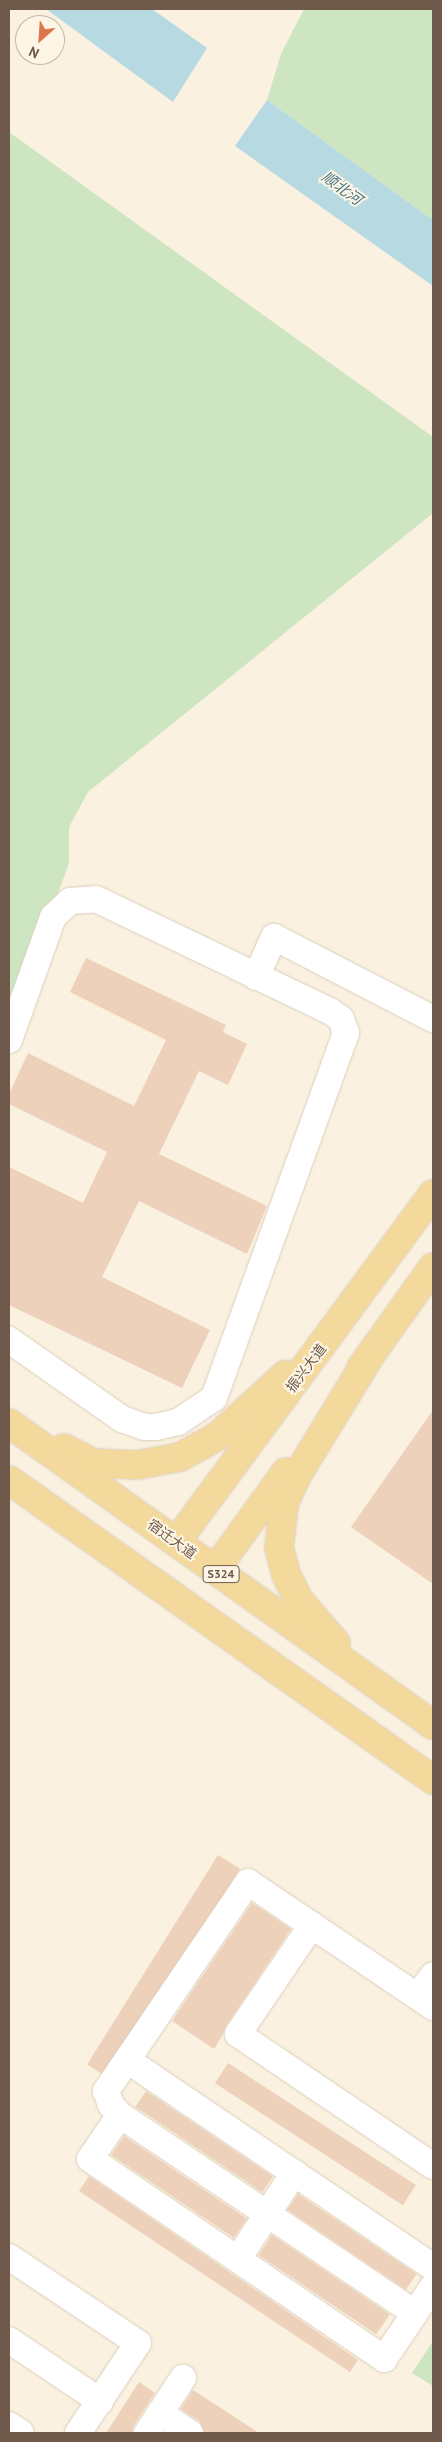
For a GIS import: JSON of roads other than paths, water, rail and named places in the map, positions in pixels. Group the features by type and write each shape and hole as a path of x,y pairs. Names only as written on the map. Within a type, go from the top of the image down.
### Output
{"main road":[{"name":"振兴大道","path":"177,1541 342,1320 433,1194"},
{"path":"216,1570 433,1267"},
{"path":"9,1419 93,1463 137,1465 180,1457 218,1436 342,1320"},
{"path":"371,1354 296,1477 284,1503 279,1548 286,1574 299,1600 337,1644 423,1718"},
{"name":"宿迁大道","path":"9,1424 177,1541 423,1718"},
{"path":"9,1480 433,1780"}],"lane":[{"path":"9,1040 54,917 70,901 96,899 330,1011 342,1019 346,1033 214,1398 178,1422 157,1427 145,1427 122,1420 9,1340"},
{"path":"256,977 274,937 433,1019"},
{"path":"415,2313 120,2115 111,2105 106,2091 248,1882 426,2002 433,1975"},
{"path":"312,1925 238,2034 433,2166"},
{"path":"127,2060 433,2268"},
{"path":"120,2115 90,2159 384,2359 433,2286"},
{"path":"238,2259 294,2173"},
{"path":"9,2256 138,2343 78,2433"},
{"path":"9,2340 100,2401"},
{"path":"183,2378 153,2423 190,2433"},
{"path":"9,2425 21,2433"}],"water":[{"path":"46,9 152,9 207,48 173,102 65,23 65,15 54,15"},
{"name":"顺北河","path":"267,100 433,220 433,286 235,146"}]}
